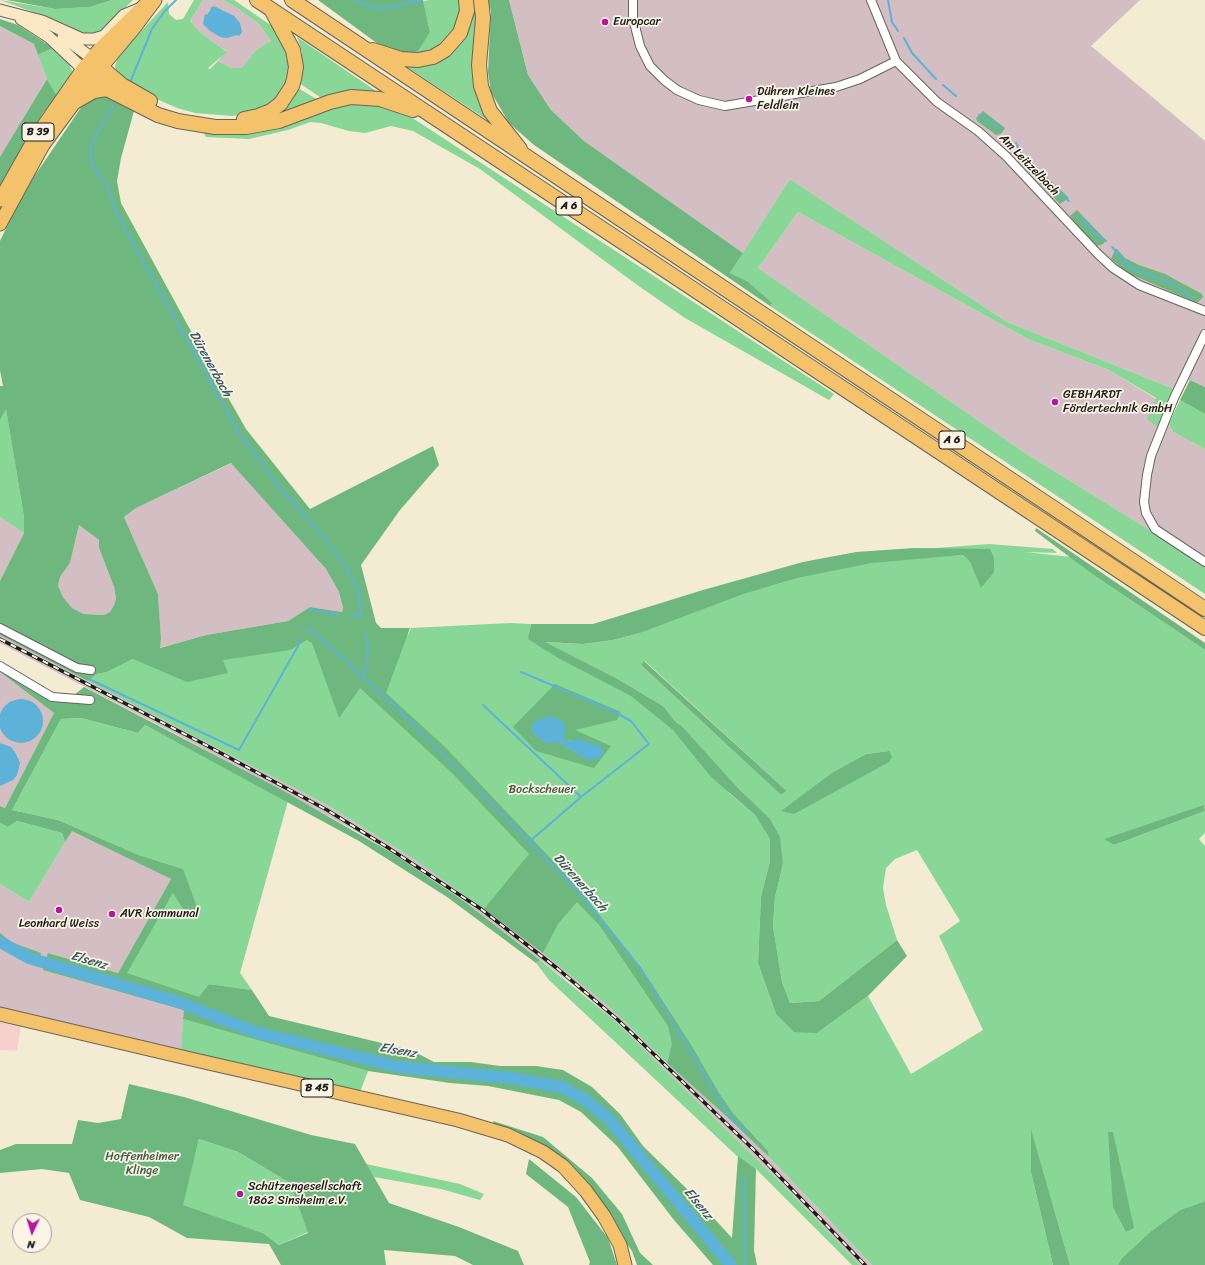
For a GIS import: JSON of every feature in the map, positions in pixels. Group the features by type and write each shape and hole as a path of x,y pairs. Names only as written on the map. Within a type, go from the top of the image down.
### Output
{"highway":[{"name":"A 6","path":"257,0 1205,628"},
{"name":"A 6","path":"292,0 529,160 1205,609"},
{"path":"360,46 401,59 418,60 433,57 445,50 460,33 466,11 466,0"},
{"path":"481,0 483,18 479,76 485,101 499,124 529,160"},
{"path":"92,67 161,106 180,113 216,119 245,119 271,111 281,103 293,82 296,67 293,50 270,9"},
{"path":"92,67 108,89 158,115 178,121 215,127 231,128 280,121 326,104 351,97 380,99 436,118"},
{"path":"72,104 94,92 108,89"}],"main road":[{"name":"B 39","path":"0,224 43,145 72,104 92,67 134,28 154,0"},
{"name":"B 39","path":"0,200 35,138 146,3"},
{"path":"0,10 42,21 82,39 94,39 104,36 124,15 146,3"},
{"path":"19,15 92,67"},
{"name":"B 45","path":"0,1014 458,1120 508,1135 543,1152 563,1166 586,1190 604,1216 620,1245 625,1265"}],"street":[{"path":"633,0 633,18 640,46 650,66 677,90 699,100 726,106 836,87 860,79 896,62"},
{"name":"Am Leitzelbach","path":"871,0 896,62 937,102 978,131 1006,156 1069,226 1113,268 1139,285 1205,312"},
{"path":"1205,334 1172,405 1151,456 1144,502 1146,513 1154,529 1205,562"},
{"path":"0,628 77,668 91,670"},
{"path":"0,666 52,697 90,700"}],"shaded area":[{"path":"203,0 223,0 236,7 259,24 271,41 256,50 242,69 231,68 218,61 226,51 201,33 190,21"},
{"path":"509,0 1140,0 1091,46 1205,141 1205,387 1190,380 1183,381 1174,389 1007,322 790,179 743,253 584,141 551,110 528,75"},
{"path":"0,26 34,44 47,79 0,158"},
{"path":"798,212 1028,339 1109,370 1156,399 1158,427 1169,424 1173,432 1205,449 1205,567 1156,534 1025,453 758,268"},
{"path":"232,463 326,569 339,592 343,608 342,612 310,607 288,621 206,635 159,648 161,638 158,594 124,517 136,508"},
{"path":"0,517 24,533 0,581"},
{"path":"79,525 99,540 99,548 114,587 116,598 114,605 110,612 104,615 84,614 72,608 63,597 58,586 60,577 70,563"},
{"path":"0,635 327,805 415,860 459,890 548,956 607,1005 667,1063 769,1157 872,1265 860,1265 783,1185 614,1020 573,985 465,902 392,853 356,831 176,734 0,643"},
{"path":"0,672 54,713 5,808 0,806"},
{"path":"72,830 171,879 118,973 48,953 184,1010 181,1050 0,1009 0,884 29,902"},
{"path":"0,1022 21,1026 17,1051 0,1050"}],"green space":[{"path":"0,0 55,9 90,7 112,0 133,0 99,33 76,34 47,17"},
{"path":"7,0 112,0 90,7 55,9"},
{"path":"194,0 203,0 190,21 201,33 227,52 208,68 210,69 218,61 231,68 242,68 256,50 271,41 259,24 236,7 223,0 234,0 275,28 285,40 291,69 282,93 270,105 252,113 232,116 195,113 177,108 152,97 117,76 115,66 119,55 168,2 169,14 176,20 183,19"},
{"path":"318,0 423,0 430,32 418,51 402,54 378,44"},
{"path":"461,0 462,4 455,31 439,47 419,53 402,54 430,32 423,1"},
{"path":"472,0 475,0 476,6 475,67 495,125 401,63 434,61"},
{"path":"488,0 509,0 528,75 551,110 584,141 743,253 730,273 747,281 772,303 770,306 534,145 509,123 491,92 488,72 491,11"},
{"path":"0,19 18,25 53,48 38,55 34,44 0,26"},
{"path":"297,37 379,93 323,99 299,83 302,52"},
{"path":"53,48 69,63 72,71 57,96 47,79 38,55"},
{"path":"47,79 57,96 43,113 0,188 0,157"},
{"path":"298,88 318,100 296,111 268,116"},
{"path":"96,96 111,97 134,111 121,158 117,181 121,203 246,429 310,509 433,446 439,465 400,510 361,565 376,623 381,628 410,628 386,693 445,747 589,899 590,903 642,969 690,1043 719,1093 732,1112 768,1151 769,1157 667,1063 672,1044 668,1026 600,926 577,902 558,924 543,953 484,909 529,854 453,774 360,688 339,718 312,643 307,640 290,650 223,660 228,673 187,682 133,659 107,672 97,674 88,681 0,635 0,581 24,533 24,517 6,409 0,420 0,386 3,386 0,370 0,241 23,193 82,106","holes":["231,463 326,569 339,592 343,608 342,612 310,607 288,621 206,635 160,648 161,638 158,594 124,517 136,508","79,525 99,540 99,548 114,587 116,598 114,605 110,612 104,615 84,614 72,608 63,597 58,586 60,577 70,563"]},
{"path":"358,101 384,105 411,117 834,394 829,400 685,318 640,287 480,169 413,131 391,126 365,133 310,122 288,130 249,139 206,137 203,132 322,111"},
{"path":"983,111 1005,128 1001,134 996,135 977,121 976,118"},
{"path":"1032,163 1069,198 1060,204 1026,169"},
{"path":"790,179 1007,322 1174,389 1158,427 1147,419 1156,398 1109,370 1028,339 798,212 758,268 1025,453 1156,534 1205,567 1205,594 770,306 771,303 747,281 730,273"},
{"path":"1077,210 1106,240 1103,244 1097,246 1085,236 1070,216"},
{"path":"1116,248 1125,258 1139,265 1165,274 1202,294 1203,297 1197,303 1128,273 1111,259"},
{"path":"1190,380 1205,387 1205,414 1180,400"},
{"path":"1180,400 1205,414 1205,449 1173,432 1169,424"},
{"path":"6,408 24,517 24,533 0,517 0,420"},
{"path":"1036,528 1205,643 1205,650 1095,576 1035,531"},
{"name":"Bockscheuer","path":"989,544 1053,549 1057,553 1025,552 1071,557 1095,576 1205,650 1205,807 1203,806 1105,839 1114,845 1205,811 1205,833 1199,839 1205,846 1205,1201 1180,1210 1150,1232 1121,1259 1118,1265 1070,1265 1031,1130 1031,1172 1053,1265 872,1265 769,1157 768,1151 745,1126 669,1055 667,1063 607,1005 543,953 545,948 487,906 484,909 415,860 327,805 88,681 97,674 107,672 133,659 203,641 408,635 411,628 511,623 531,624 530,627 600,627 856,554","holes":["991,551 982,588 970,562 963,555 871,562 798,578 760,589 795,577 862,561","672,620 640,633 613,640 583,644 544,642 618,679 663,706 676,722 682,726 757,807 783,864 775,897 773,926 782,982 790,1003 819,1001 897,940 886,905 883,888 886,868 895,859 917,850 960,921 939,936 983,1030 911,1074 868,996 817,1033 776,1014 758,963 761,896 770,861 770,839 755,815 729,793 657,708 535,640","645,661 787,791 781,795 641,665","889,751 782,811 833,772 866,754"]},
{"path":"914,548 990,549 994,558 994,572 981,588 970,562 963,555 871,563 798,578 743,594 640,633 613,640 583,644 545,642 618,679 663,706 676,722 682,726 739,789 770,819 780,837 783,864 775,897 773,926 782,982 790,1003 819,1001 897,940 907,956 868,996 817,1033 794,1032 776,1014 758,963 761,896 770,861 770,839 755,815 711,777 673,730 631,696 558,658 528,639 531,624 593,624 703,590 803,562 856,552"},
{"path":"644,661 787,791 781,795 641,665"},
{"path":"0,668 51,700 74,695 84,687 282,790 392,853 465,902 540,960 536,963 447,897 359,841 145,725 138,733 81,718 61,719 12,810 58,820 139,855 183,869 198,910 187,915 173,893 127,973 199,997 209,984 252,990 269,1016 411,1050 434,1062 471,1062 500,1066 536,1066 563,1070 592,1087 620,1114 643,1146 688,1190 732,1238 738,1156 756,1169 754,1250 757,1265 713,1265 674,1220 617,1146 581,1112 559,1100 488,1086 450,1083 368,1071 183,1019 184,1010 43,970 48,953 118,973 171,879 72,831 65,842 62,833 17,821 8,827 0,823 0,806 5,808 54,713 0,672"},
{"path":"555,684 621,712 617,720 575,730 611,746 594,768 536,751 513,727","holes":["532,727 567,741 571,740 584,758 558,742 537,737 533,733"]},
{"path":"81,718 138,733 145,725 288,801 240,973 252,990 209,984 200,998 126,973 173,893 183,869 139,855 58,820 12,810 61,719"},
{"path":"889,751 892,757 889,762 794,814 781,811 833,772 866,754"},
{"path":"1204,805 1205,811 1114,845 1104,839"},
{"path":"17,821 62,833 65,842 29,902 0,884 0,823 8,827"},
{"path":"0,933 11,942 41,953 38,962 35,964 0,946"},
{"path":"540,960 614,1020 783,1185 860,1265 852,1265 756,1169 737,1156 549,980 536,963"},
{"path":"183,1019 368,1071 360,1092 181,1050"},
{"name":"Hoffenheimer Klinge","path":"129,1084 184,1097 311,1135 355,1144 389,1203 459,1227 518,1251 524,1265 473,1265 455,1256 384,1250 386,1265 281,1265 269,1244 187,1238 149,1217 80,1200 69,1173 42,1169 0,1173 0,1150 16,1144 72,1144 78,1120 98,1123 121,1119","holes":["199,1139 238,1152 290,1183 308,1233 279,1245 263,1233 183,1205"]},
{"path":"493,1121 543,1137 592,1178 622,1214 640,1253 653,1265 637,1265 632,1251 580,1177 495,1126"},
{"path":"1031,1129 1070,1265 1053,1265 1031,1172"},
{"path":"1108,1132 1113,1132 1134,1228 1126,1232 1113,1207"},
{"name":"Schützengesellschaft 1862 Sinsheim e.V.","path":"199,1139 238,1152 290,1183 308,1232 279,1245 263,1233 182,1205"},
{"path":"529,1159 576,1197 608,1238 617,1265 589,1265 590,1262 568,1207 526,1174"},
{"path":"366,1164 460,1184 484,1194 480,1200 441,1189 374,1177"},
{"path":"1205,1201 1205,1265 1118,1265 1121,1259 1150,1232 1180,1210"}],"water":[{"path":"214,6 234,16 240,23 242,32 239,36 237,35 227,38 220,37 203,24 205,14 207,15 211,9 210,8"},
{"path":"21,699 33,703 39,709 43,721 39,733 33,739 21,743 9,739 3,733 -1,721 3,709 9,703"},
{"path":"545,717 553,717 562,720 566,730 563,738 567,741 578,739 600,746 603,751 601,757 591,760 584,758 558,742 546,743 537,737 533,733 532,727 534,722"},
{"path":"0,743 11,747 20,763 17,775 13,780 0,786"}],"waterway":[{"name":"Dürenerbach","path":"131,80 152,29 164,12 176,0"},
{"path":"355,0 374,8 388,8 422,0"},
{"path":"888,0 892,22 898,31"},
{"path":"904,38 912,53 936,79"},
{"path":"943,85 956,96"},
{"name":"Dürenerbach","path":"114,105 91,146 91,163 109,189 115,211 238,431 274,481 323,536 345,566 358,589 361,616 350,615"},
{"path":"979,115 1002,129"},
{"path":"1016,143 1021,154"},
{"path":"1030,166 1039,177 1069,201"},
{"path":"1081,217 1094,233 1106,241"},
{"path":"1112,247 1129,267 1168,282 1194,298"},
{"path":"309,609 339,615"},
{"name":"Dürenerbach","path":"307,631 309,628 397,708 577,890 641,969 730,1117 746,1132"},
{"name":"Dürenerbach","path":"362,677 367,663 368,649 366,633"},
{"path":"89,679 239,750 302,639"},
{"path":"521,672 611,710 631,721 649,744 581,797 529,842"},
{"path":"483,705 581,797"},
{"name":"Elsenz","path":"0,942 29,958 181,1003 255,1032 399,1067 511,1078 562,1087 584,1099 609,1119 731,1265"},
{"name":"Dürenerbach","path":"744,1177 745,1265"}],"railway":[{"path":"0,639 202,743 327,810 387,847 481,909 558,969 617,1019 754,1150 865,1265"}],"place":[{"name":"Europcar","path":"605,22"},
{"name":"Dühren Kleines Feldlein","path":"749,99"},
{"name":"GEBHARDT Fördertechnik GmbH","path":"1055,402"},
{"name":"Leonhard Weiss","path":"59,910"},
{"name":"AVR kommunal","path":"112,914"},
{"name":"Schützengesellschaft 1862 Sinsheim e.V.","path":"240,1194"}]}
